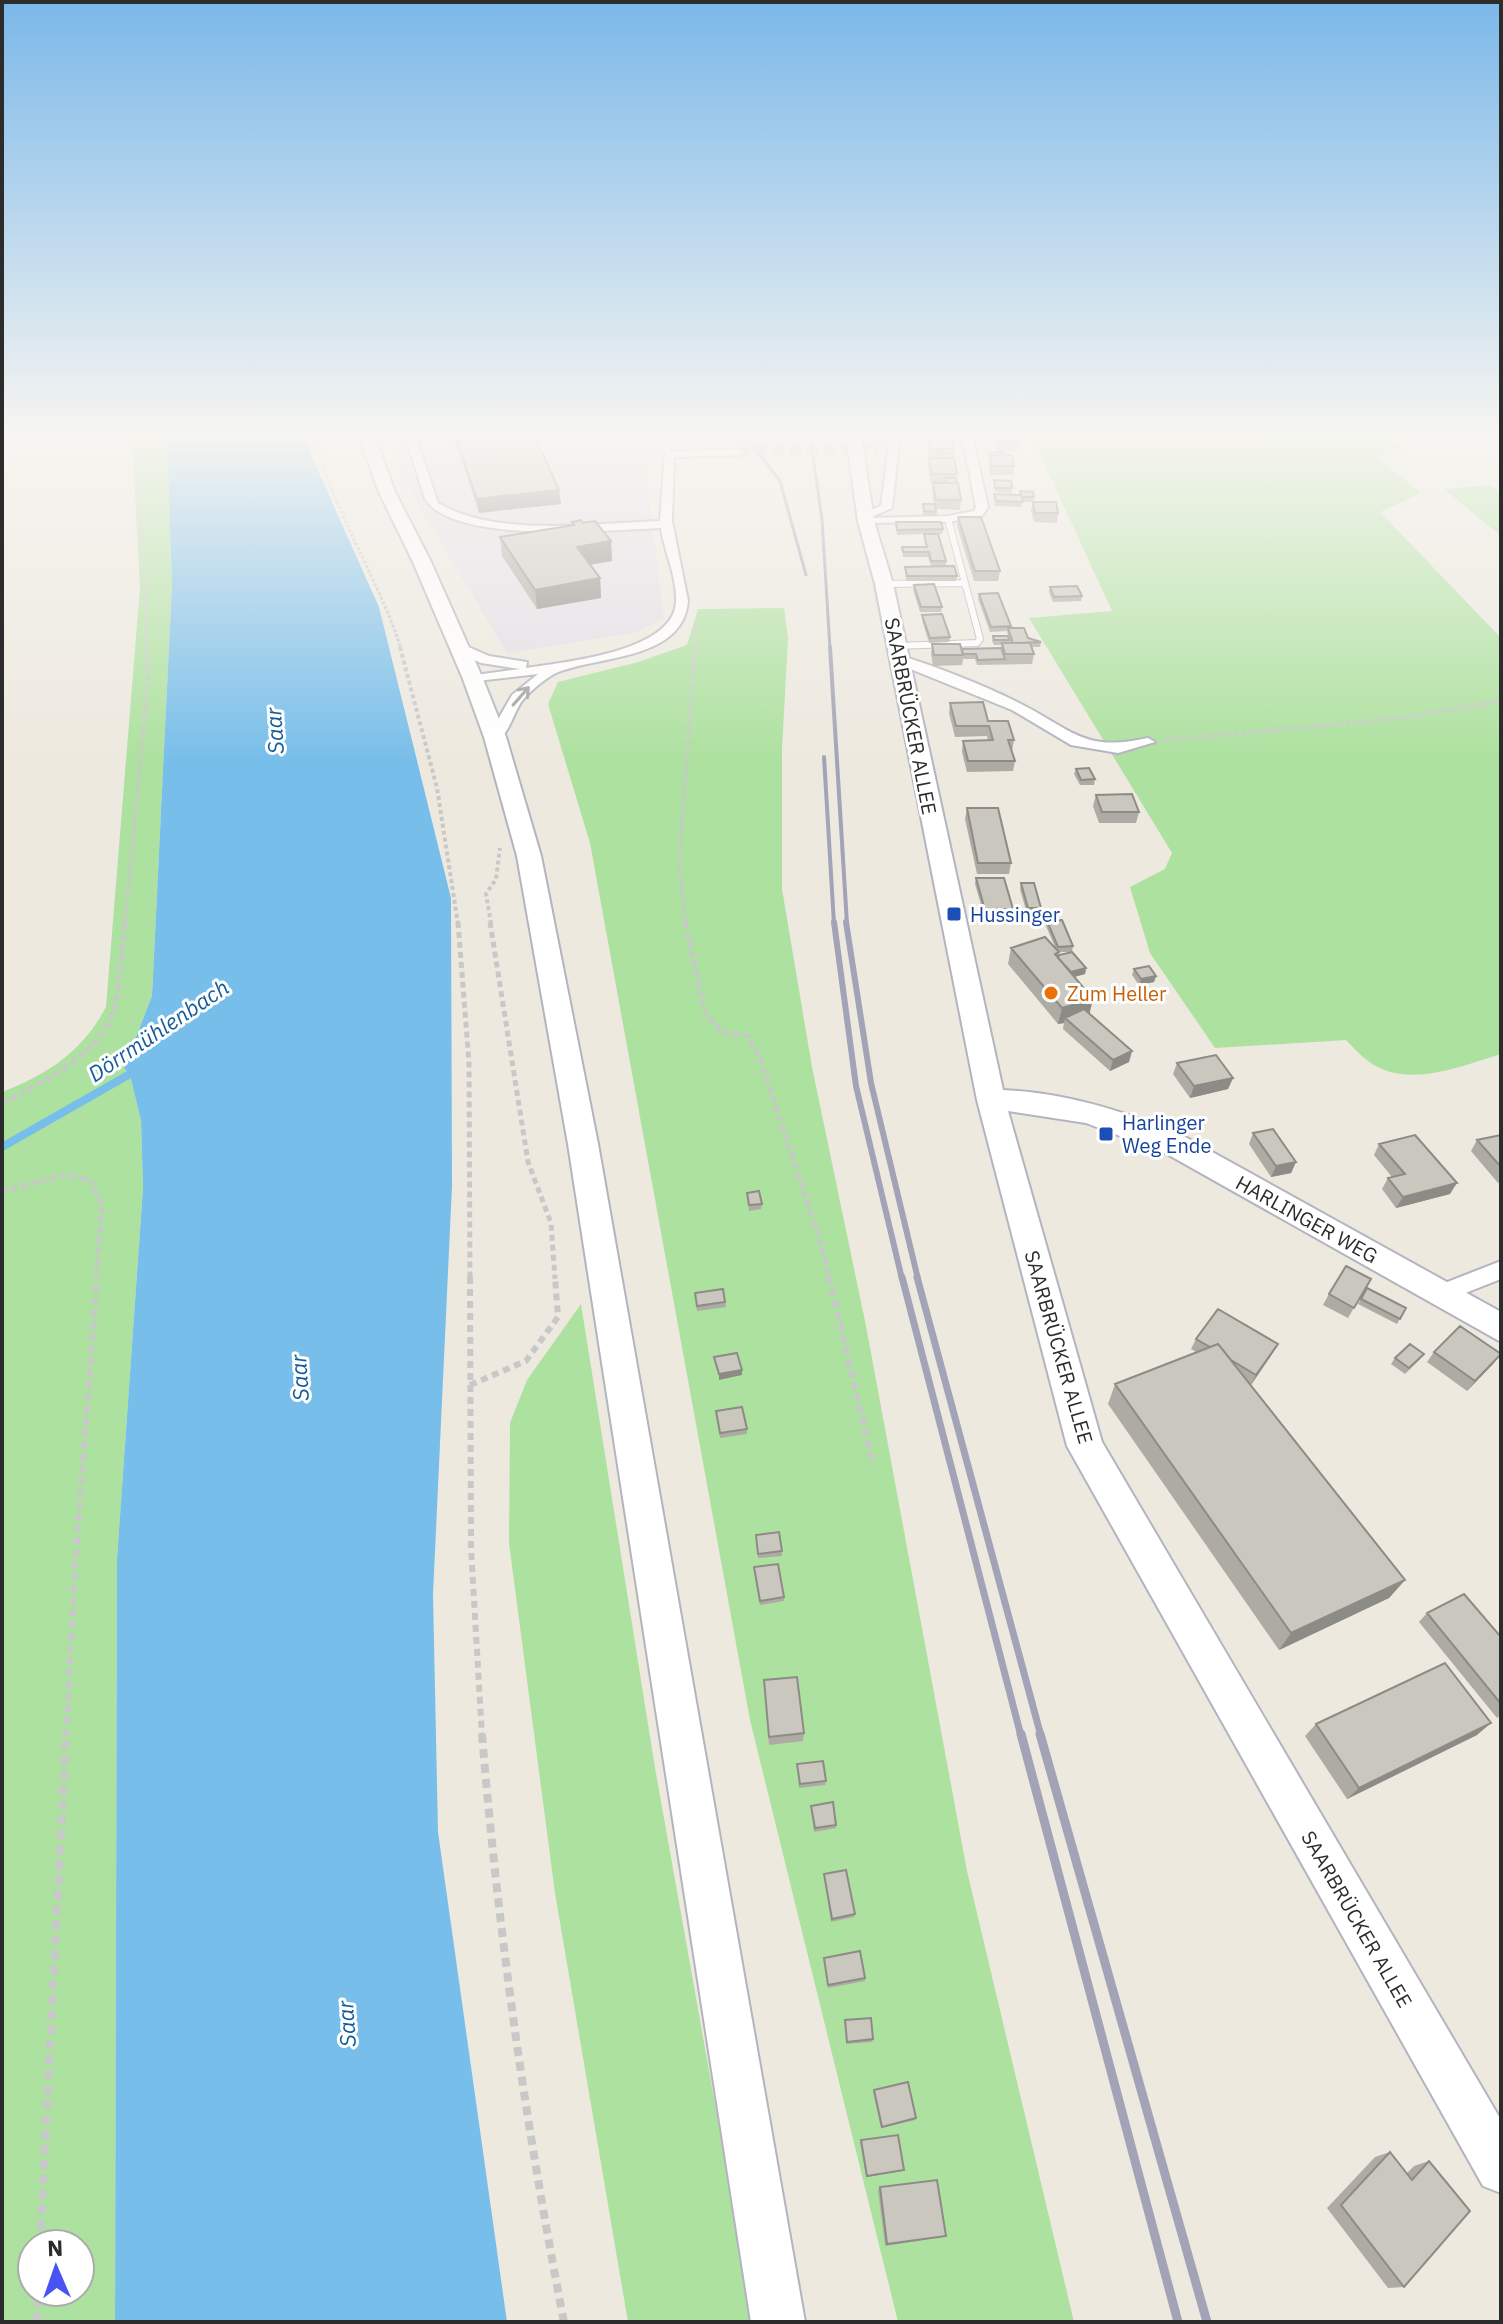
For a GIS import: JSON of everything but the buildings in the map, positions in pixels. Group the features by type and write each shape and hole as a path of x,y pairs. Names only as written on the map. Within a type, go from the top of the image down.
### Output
{"street":[{"path":"413,543 473,679 495,737 523,832 557,992 778,2322"},
{"path":"473,679 624,654 656,642 673,628 682,612 670,543"},
{"name":"SAARBRÜCKER ALLEE","path":"873,543 884,584 991,1100 1085,1446 1501,2168"},
{"path":"459,648 486,660 552,666"},
{"path":"897,652 1017,707 1076,742 1118,749 1148,742"},
{"path":"495,737 517,698 552,666"},
{"name":"HARLINGER WEG","path":"991,1100 1054,1104 1129,1123 1177,1146 1501,1328"},
{"path":"1440,1294 1501,1270"}],"lane":[{"path":"897,652 977,643 980,639 954,543"},
{"path":"884,584 965,583"}],"path":[{"path":"2,1104 55,1075 88,1050 112,1018 124,932 148,679 144,543"},
{"path":"356,543 382,595 413,683 439,797 456,906 466,1030 471,1163 471,1545 487,1794 529,2134 564,2322"},
{"path":"682,612 697,615 679,865 687,937 705,1013 722,1032 747,1036 759,1056 822,1247 873,1465"},
{"path":"1148,742 1402,718 1501,701"},
{"path":"470,1385 526,1361 558,1317 551,1223 528,1162 486,894 500,866 498,836 523,832"},
{"path":"2,1191 65,1175 90,1180 102,1205 74,1582 41,2228"}],"shaded area":[{"path":"441,543 654,543 664,619 634,633 507,653"}],"green space":[{"path":"138,543 171,543 172,585 152,996 124,1068 130,1075 141,1121 143,1188 117,1559 115,2322 2,2322 2,1092 34,1078 62,1060 97,1023 106,1007 140,588"},
{"path":"1081,543 1410,543 1501,638 1501,1054 1452,1069 1417,1075 1383,1070 1365,1059 1346,1040 1215,1048 1150,953 1130,887 1165,869 1172,853 1029,618 1112,611"},
{"path":"784,608 788,639 782,749 782,889 812,1067 866,1326 967,1871 1074,2322 898,2322 750,1720 590,843 548,704 558,682 638,662 687,645 698,609"},
{"path":"581,1304 655,1768 754,2322 628,2322 555,1893 509,1543 510,1423 527,1380"}],"water":[{"name":"Saar","path":"171,543 351,543 379,607 451,898 452,1186 433,1594 438,1832 507,2322 115,2322 117,1559 143,1188 141,1121 130,1075 124,1068 152,996 172,585"}],"waterway":[{"name":"Dörrmühlenbach","path":"2,1147 137,1070"}],"railway":[{"path":"797,543 806,575"},
{"path":"824,543 830,649"},
{"path":"830,647 847,924"},
{"path":"824,757 834,924"},
{"path":"834,922 856,1086 902,1279"},
{"path":"846,922 871,1083 918,1279"},
{"path":"902,1277 1021,1736"},
{"path":"917,1277 1041,1736"},
{"path":"1021,1734 1178,2322"},
{"path":"1040,1734 1207,2322"}],"place":[{"name":"Hussinger","path":"954,914"},
{"name":"Zum Heller","path":"1051,993"},
{"name":"Harlinger Weg Ende","path":"1106,1134"}]}
